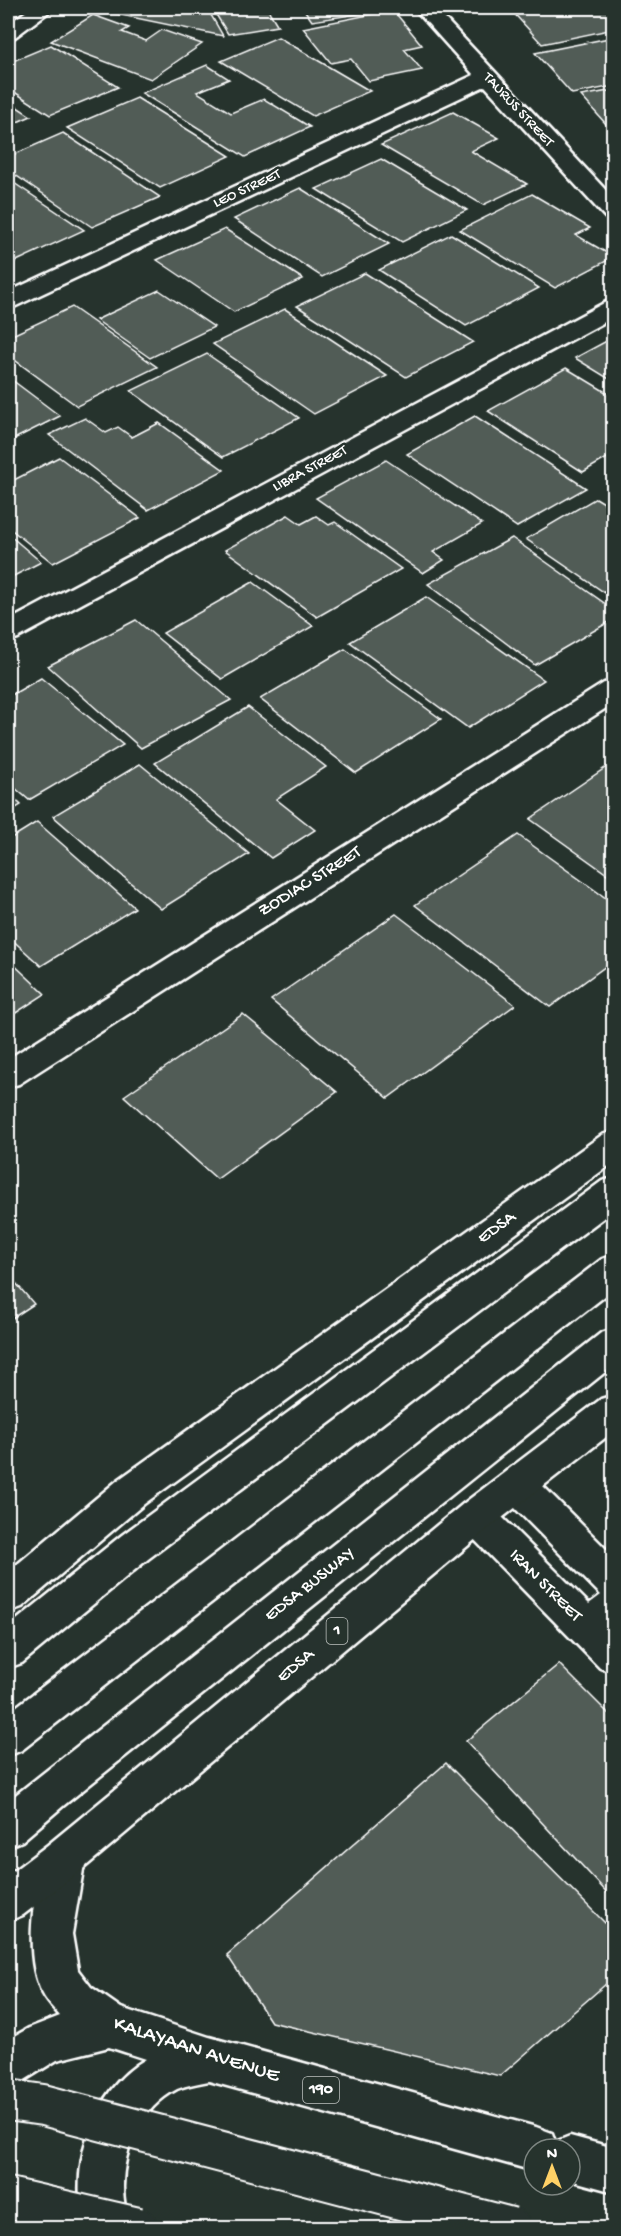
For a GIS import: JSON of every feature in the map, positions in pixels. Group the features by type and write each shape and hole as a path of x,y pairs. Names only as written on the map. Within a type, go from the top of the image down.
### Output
{"main road":[{"path":"8,33 44,8"},
{"name":"TAURUS STREET","path":"424,8 614,213"},
{"name":"LEO STREET","path":"8,301 487,76"},
{"name":"LIBRA STREET","path":"8,632 614,307"},
{"name":"ZODIAC STREET","path":"8,1075 614,690"},
{"name":"EDSA","path":"8,1595 131,1492 614,1144"},
{"path":"8,1650 135,1547 614,1191"},
{"path":"8,1737 614,1269"},
{"name":"EDSA BUSWAY","path":"8,1827 49,1792 614,1344"},
{"name":"EDSA","path":"8,1900 64,1858 476,1516 614,1410"},
{"path":"518,1486 614,1583"},
{"path":"8,1572 131,1492"},
{"name":"IRAN STREET","path":"476,1516 600,1618 614,1655"},
{"name":"KALAYAAN AVENUE","path":"64,1858 51,1934 58,1979 75,2002 109,2025 209,2059 522,2145"},
{"path":"8,2066 26,2052 56,2037 109,2025"},
{"path":"106,2229 100,2205 99,2175 105,2146 117,2119 135,2096 157,2077 182,2065 209,2059"},
{"path":"8,2100 43,2105 511,2229"},
{"path":"582,2161 614,2170"},
{"path":"8,2198 138,2229"}],"building":[{"path":"207,8 223,36 92,9"},
{"path":"212,8 267,8 278,26 228,34"},
{"path":"303,8 384,8 385,10 312,21"},
{"path":"509,8 606,8 614,16 614,29 542,44"},
{"path":"393,10 422,45 404,49 422,70 369,81 351,59 331,63 303,28"},
{"path":"93,15 129,28 122,32 146,41 162,30 202,44 151,79 51,41"},
{"path":"278,37 370,91 313,116 221,61"},
{"path":"614,37 614,86 572,94 535,53"},
{"path":"51,45 118,87 50,115 8,88 8,63"},
{"path":"207,65 229,79 197,92 231,113 264,99 310,127 245,157 142,93"},
{"path":"614,90 614,133 581,96"},
{"path":"137,98 230,156 160,188 67,128"},
{"path":"8,101 31,116 8,126"},
{"path":"453,112 499,138 471,151 527,184 483,205 381,145"},
{"path":"63,133 160,197 92,227 8,170 8,157"},
{"path":"381,159 467,210 402,242 316,189"},
{"path":"8,179 84,230 10,264 8,262"},
{"path":"300,188 389,244 322,277 234,219"},
{"path":"532,194 590,228 576,235 614,257 555,288 460,230"},
{"path":"225,229 303,279 234,312 157,260"},
{"path":"451,234 539,288 466,326 379,270"},
{"path":"365,273 473,342 406,377 297,306"},
{"path":"159,290 214,327 150,358 96,320"},
{"path":"72,307 157,367 77,406 8,355 8,337"},
{"path":"285,309 387,376 314,414 213,344"},
{"path":"614,337 614,382 575,358"},
{"path":"207,354 299,418 223,457 131,391"},
{"path":"566,368 614,397 614,454 583,472 488,411"},
{"path":"8,377 60,416 8,442"},
{"path":"475,416 586,488 517,527 407,454"},
{"path":"85,418 106,433 118,427 132,437 159,423 224,470 148,510 49,435"},
{"path":"59,457 140,518 53,563 8,527 8,483"},
{"path":"386,460 482,524 433,552 444,560 423,573 316,498"},
{"path":"596,498 614,509 614,599 526,539"},
{"path":"288,515 301,524 316,516 329,525 335,522 401,569 317,617 225,550"},
{"path":"8,534 41,562 8,579"},
{"path":"512,538 614,610 614,619 535,665 428,584"},
{"path":"253,582 313,626 222,679 163,633"},
{"path":"426,597 544,680 468,728 350,642"},
{"path":"136,620 231,700 141,748 48,666"},
{"path":"345,649 441,719 356,773 260,699"},
{"path":"41,678 123,745 29,800 8,782 8,697"},
{"path":"248,707 326,767 276,799 315,830 271,858 155,763"},
{"path":"614,762 614,879 530,819"},
{"path":"140,764 249,854 161,909 53,816"},
{"path":"8,793 21,805 8,813"},
{"path":"37,822 135,908 41,966 8,936 8,840"},
{"path":"518,835 614,904 614,960 550,1007 415,905"},
{"path":"396,914 515,1005 388,1098 271,1000"},
{"path":"8,959 45,994 8,1018"},
{"path":"243,1014 337,1092 217,1179 124,1096"},
{"path":"8,1274 34,1304 8,1321"},
{"path":"559,1664 614,1719 614,1900 466,1741"},
{"path":"446,1763 614,1932 614,1977 500,2076 271,2022 227,1955"}]}
